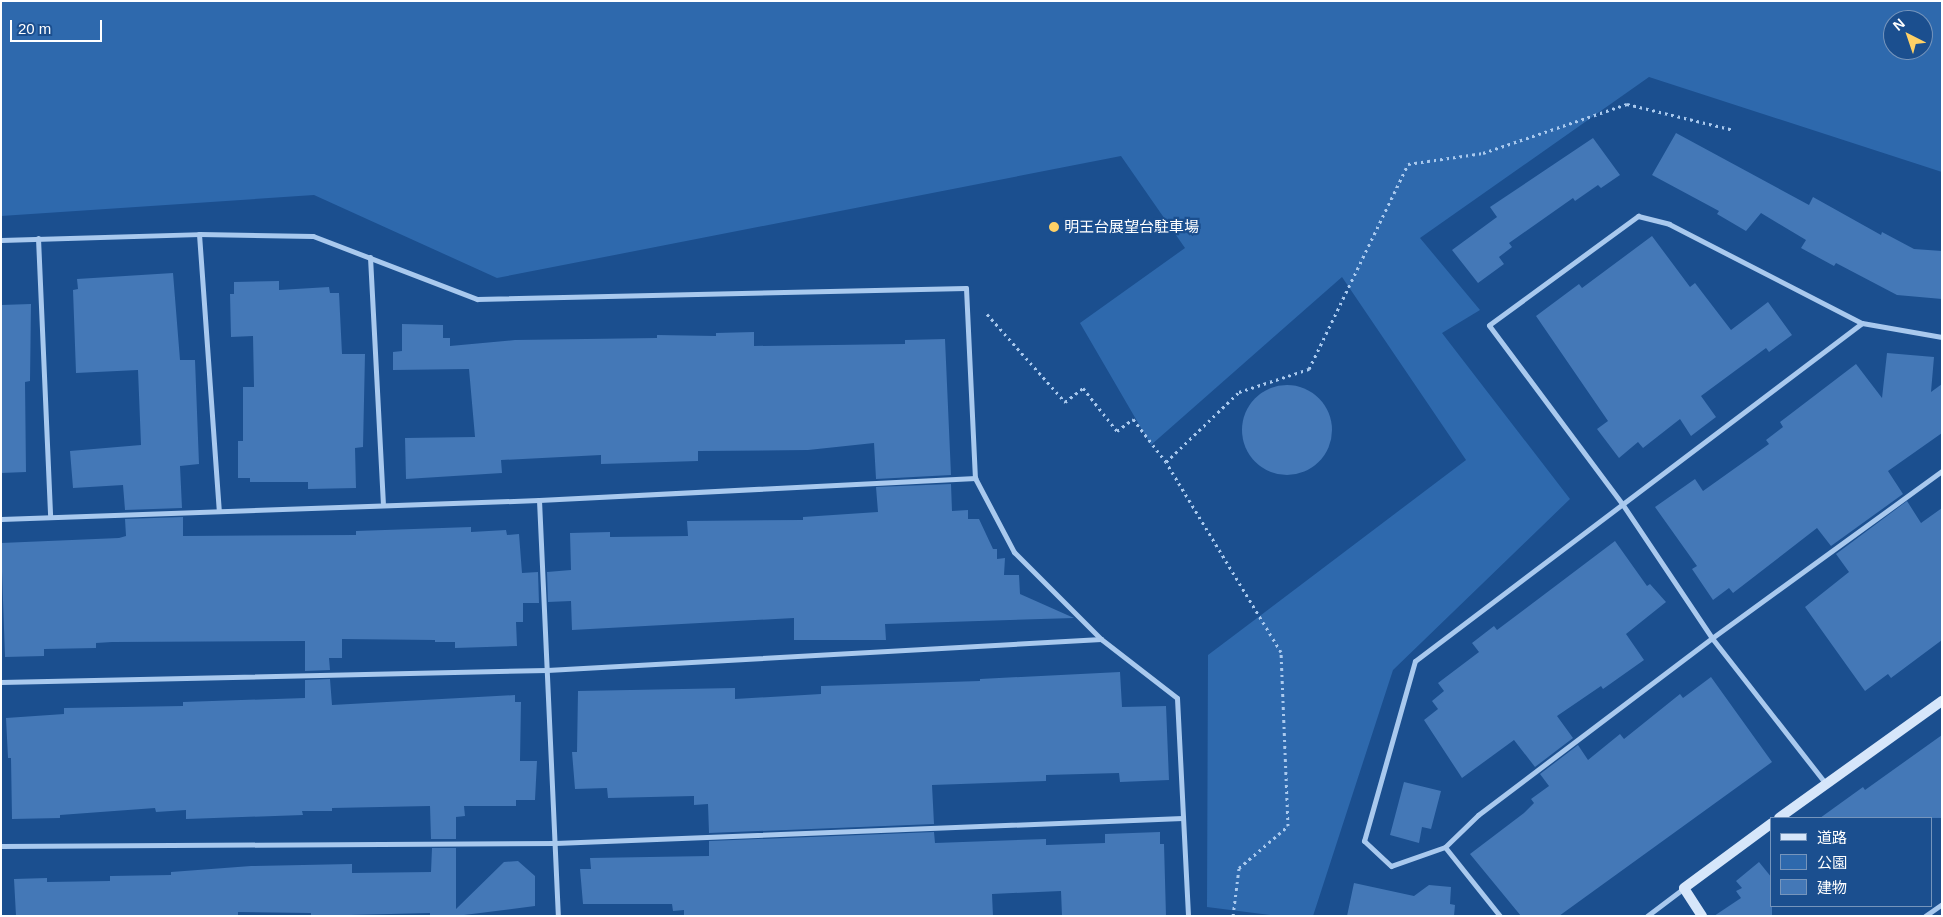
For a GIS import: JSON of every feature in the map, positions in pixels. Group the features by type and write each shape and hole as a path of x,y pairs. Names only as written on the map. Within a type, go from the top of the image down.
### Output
{"street":[{"path":"1826,784 1712,638 1622,506 1489,325 1638,216 1669,224 1862,323 1942,337"},
{"path":"199,234 219,510"},
{"path":"1,240 199,234 314,236 477,299 966,288 975,478 1014,552 1101,639 1177,698 1188,916"},
{"path":"38,238 50,517"},
{"path":"370,258 384,503"},
{"path":"1862,323 1415,661 1364,841 1392,866 1445,847 1478,815 1712,638 1942,471"},
{"path":"1,519 384,503 539,500 975,478"},
{"path":"539,500 558,916"},
{"path":"1,682 547,670 1101,639"},
{"path":"1780,817 1942,701"},
{"path":"1,846 555,843 1183,818"},
{"path":"1647,916 1770,824"},
{"path":"1445,847 1500,916"},
{"path":"1684,888 1702,916"},
{"path":"1925,916 1942,904"}],"path":[{"path":"1166,462 1239,392 1308,369 1408,164 1483,153 1627,104 1734,130"},
{"path":"990,318 1065,402 1083,388 1117,431 1133,419 1166,462 1281,652 1288,826 1239,868 1234,916"}],"green space":[{"path":"1,1 1942,1 1942,172 1649,77 1420,238 1480,310 1442,333 1570,499 1393,670 1313,916 1279,916 1207,907 1208,655 1466,460 1342,277 1151,445 1080,323 1185,248 1121,156 497,278 314,195 1,216"}],"building":[{"path":"1676,133 1809,205 1813,197 1881,235 1882,232 1914,249 1942,251 1942,299 1897,295 1836,263 1834,266 1801,248 1806,240 1761,213 1746,231 1717,214 1719,211 1652,175"},
{"path":"1593,138 1620,175 1601,188 1598,185 1575,201 1573,198 1509,243 1512,247 1499,257 1504,264 1478,283 1452,250 1497,217 1490,207"},
{"path":"1652,236 1690,287 1695,283 1731,330 1768,302 1792,335 1769,352 1766,348 1701,396 1716,417 1691,436 1680,419 1643,448 1638,442 1619,458 1597,429 1608,421 1536,316 1579,284 1582,288"},
{"path":"173,273 180,360 195,360 199,464 180,466 182,508 125,510 123,485 73,488 70,451 141,445 138,370 76,373 73,290 78,289 77,279"},
{"path":"279,281 279,290 329,287 330,293 339,293 342,354 365,354 363,447 355,448 356,488 308,489 308,482 250,482 250,478 238,478 238,441 243,441 243,387 254,387 253,336 231,337 230,294 234,294 234,282"},
{"path":"31,304 30,381 25,382 26,472 1,473 1,305"},
{"path":"402,324 443,325 443,338 450,338 450,346 515,340 657,338 657,335 716,336 716,333 754,332 754,346 905,344 905,340 945,339 951,475 876,479 874,443 808,450 698,451 698,461 601,464 601,455 501,460 502,473 406,479 405,438 475,437 469,369 393,370 393,352 402,351"},
{"path":"1887,353 1934,357 1931,392 1942,384 1942,433 1888,471 1903,494 1831,546 1817,528 1733,593 1729,588 1713,600 1692,569 1697,566 1655,507 1695,479 1703,491 1769,444 1766,440 1783,427 1780,422 1856,364 1882,398"},
{"path":"1287,385 1304,389 1319,398 1328,413 1332,430 1328,447 1319,462 1304,471 1287,475 1270,471 1255,462 1246,447 1242,430 1246,413 1255,398 1270,389"},
{"path":"951,484 952,511 968,510 968,519 979,519 993,549 997,549 997,559 1005,558 1004,575 1019,575 1020,594 1074,618 885,624 886,640 794,640 794,618 572,630 571,601 548,602 547,572 571,570 570,533 610,532 610,537 688,536 687,521 803,520 803,517 878,512 876,487"},
{"path":"1907,501 1921,523 1942,508 1942,640 1891,678 1888,674 1865,691 1805,607 1849,572 1836,554"},
{"path":"183,517 183,536 356,535 356,531 471,527 471,532 506,530 507,535 519,534 522,573 538,572 539,603 523,603 523,622 516,622 517,646 455,648 455,642 435,642 435,640 342,639 342,658 329,658 330,670 305,671 305,641 112,642 96,643 96,648 44,649 44,656 5,657 1,543 119,538 126,536 125,519"},
{"path":"1615,541 1647,586 1650,584 1666,602 1626,634 1644,660 1603,689 1601,686 1557,716 1573,738 1535,767 1514,740 1462,778 1424,720 1438,709 1432,701 1444,691 1438,683 1479,652 1472,643 1494,626 1497,630"},
{"path":"1120,672 1122,707 1166,706 1169,780 1120,782 1119,773 1046,775 1046,781 932,785 934,824 709,833 708,804 694,805 694,796 608,798 607,788 575,789 572,752 577,752 578,691 735,688 735,699 821,694 821,686 980,681 980,679"},
{"path":"1711,677 1772,762 1559,916 1521,916 1470,854 1524,813 1534,803 1531,799 1549,786 1540,774 1578,745 1588,760 1620,734 1624,739 1680,694 1683,698"},
{"path":"330,679 332,705 515,695 515,702 521,702 520,761 537,761 535,800 516,800 516,806 464,806 465,816 456,817 456,839 431,839 430,806 332,808 332,811 302,811 303,815 186,819 186,810 156,812 155,808 60,815 60,818 12,819 11,758 8,758 6,718 64,714 64,708 183,706 183,702 305,698 305,680"},
{"path":"1942,735 1942,818 1821,817 1863,787 1865,790"},
{"path":"1404,782 1441,791 1431,829 1422,827 1419,843 1390,835"},
{"path":"934,832 935,843 1046,839 1046,845 1105,843 1105,834 1160,832 1160,844 1164,844 1166,916 1062,916 1061,891 992,894 993,916 684,916 684,910 673,911 672,904 583,904 580,869 591,869 590,858 709,856 709,841"},
{"path":"432,848 456,848 456,909 504,862 518,861 535,876 535,906 456,916 430,916 430,913 311,916 311,913 238,912 238,916 16,916 14,879 47,878 47,882 110,881 110,876 171,875 171,872 251,866 352,864 352,873 431,872"},
{"path":"1759,862 1770,876 1770,907 1772,907 1772,916 1714,916 1741,898 1736,891 1742,888 1736,881"},
{"path":"1354,883 1414,896 1429,885 1451,887 1450,904 1455,905 1454,916 1347,916"}],"place":[{"name":"明王台展望台駐車場","path":"1054,227"}]}
